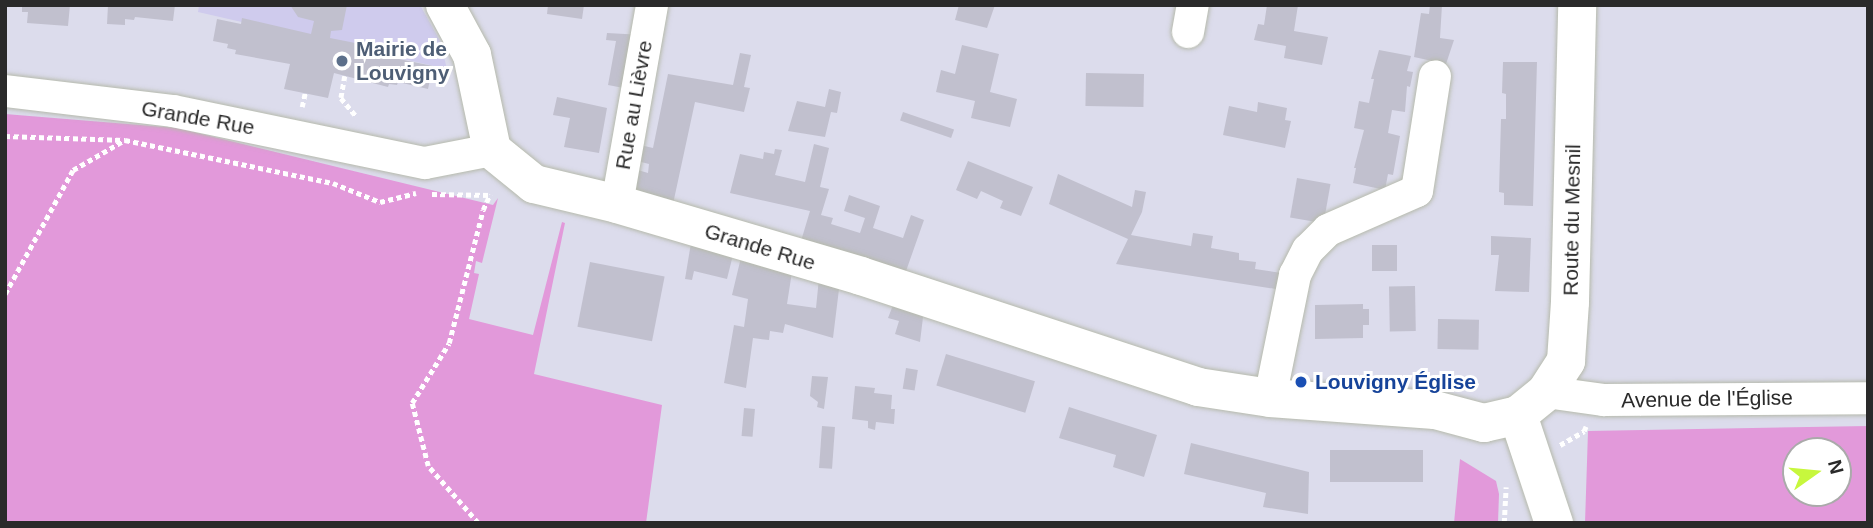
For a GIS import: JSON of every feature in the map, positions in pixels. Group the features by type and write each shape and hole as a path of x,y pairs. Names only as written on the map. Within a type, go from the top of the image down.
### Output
{"street":[{"path":"445,5 472,55 492,150"},
{"name":"Rue au Lièvre","path":"617,204 652,5"},
{"name":"Route du Mesnil","path":"1532,404 1566,361 1570,302 1577,5"},
{"path":"1270,398 1295,275 1308,250 1328,230 1417,191 1435,76"},
{"name":"Grande Rue","path":"5,91 173,111 425,163 492,150 534,184 617,204 861,276 1198,387 1270,398 1436,410 1484,423 1532,404"},
{"name":"Avenue de l'Église","path":"1532,404 1604,400 1868,398"},
{"path":"1532,404 1554,523"}],"path":[{"path":"345,76 341,98 355,116 368,119"},
{"path":"302,107 305,93"},
{"path":"5,135 125,140 333,183 380,202 413,193 490,195"},
{"path":"5,294 73,170 125,140"},
{"path":"478,523 428,466 412,403 449,343 483,210 490,195 492,150"}],"shaded area":[{"path":"199,5 420,5 440,41 447,69 198,12"},
{"path":"5,114 177,128 493,205 498,198 482,263 476,261 474,273 479,274 469,319 533,335 562,222 565,223 534,374 662,405 646,523 5,523"},
{"path":"1868,426 1868,523 1585,523 1588,431"},
{"path":"1460,459 1496,481 1499,494 1498,523 1454,523"}],"building":[{"path":"22,5 70,5 68,26 27,23 28,12 22,12"},
{"path":"108,5 175,5 173,21 135,17 134,20 125,19 125,25 107,24"},
{"name":"Mairie de Louvigny","path":"290,5 347,5 342,30 331,31 330,38 396,51 394,58 433,66 428,89 398,82 397,85 389,84 388,87 334,73 328,98 284,89 290,64 235,54 236,50 227,48 228,44 213,41 217,19 241,24 242,18 311,34 314,21 298,17"},
{"path":"548,5 584,5 582,19 547,14"},
{"path":"959,5 995,5 987,28 955,20"},
{"path":"1267,5 1298,5 1294,31 1328,37 1322,65 1284,58 1286,46 1254,40 1258,24 1264,25"},
{"path":"1430,5 1442,5 1440,38 1454,40 1446,64 1414,57 1421,13 1429,14"},
{"path":"607,33 643,35 634,90 608,85 616,41 606,40"},
{"path":"962,45 999,54 990,92 1017,99 1010,127 971,118 975,101 936,92 941,70 955,74"},
{"path":"1379,50 1411,56 1407,71 1413,72 1410,87 1407,86 1405,112 1392,110 1388,133 1400,136 1393,175 1388,174 1385,190 1353,183 1364,130 1354,128 1359,101 1369,103 1374,79 1371,79"},
{"path":"740,53 751,55 744,87 750,88 744,112 695,102 673,204 627,191 631,168 648,173 649,164 633,160 636,144 653,148 668,74 733,85"},
{"path":"1503,62 1537,62 1533,206 1504,205 1504,193 1499,192 1501,119 1506,119 1506,94 1502,93"},
{"path":"1086,73 1144,74 1143,107 1085,106"},
{"path":"829,89 841,92 837,113 831,112 825,137 788,131 797,101 825,107"},
{"path":"557,97 607,108 599,153 564,147 570,118 553,115"},
{"path":"1258,102 1287,108 1285,120 1291,121 1285,148 1223,135 1229,106 1257,112"},
{"path":"903,112 954,130 951,138 900,121"},
{"path":"814,144 829,148 820,187 829,189 821,215 833,218 831,224 860,233 865,218 844,211 849,195 880,206 873,228 903,238 911,215 924,220 905,274 801,241 810,211 730,193 740,154 763,159 764,152 774,154 775,149 782,150 775,175 805,182"},
{"path":"968,161 1033,187 1021,216 1000,208 1003,201 981,191 977,199 956,190"},
{"path":"1058,174 1132,207 1135,190 1146,192 1142,212 1131,235 1191,246 1193,233 1213,236 1211,248 1239,253 1239,260 1256,262 1255,269 1281,273 1276,289 1116,264 1128,239 1049,204"},
{"path":"1297,178 1330,184 1324,223 1290,217"},
{"path":"1491,236 1531,238 1529,292 1495,291 1499,255 1491,255"},
{"path":"692,237 735,247 727,279 694,271 692,280 685,279"},
{"path":"1372,245 1397,245 1397,271 1372,271"},
{"path":"743,249 792,272 787,304 816,308 819,278 840,281 833,338 785,324 783,333 770,331 769,340 753,338 746,388 724,383 734,325 744,327 748,299 732,295"},
{"path":"590,262 665,277 652,341 577,327"},
{"path":"1389,286 1415,286 1416,331 1390,331"},
{"path":"895,300 924,309 920,342 895,334 899,321 888,318"},
{"path":"1363,304 1363,309 1369,309 1369,325 1363,325 1363,338 1315,339 1315,305"},
{"path":"1438,319 1479,320 1478,350 1437,349"},
{"path":"946,354 1035,381 1025,413 936,386"},
{"path":"906,368 918,370 915,391 903,389"},
{"path":"812,376 828,377 824,409 817,407 818,402 810,396"},
{"path":"855,386 875,388 874,393 892,395 894,424 876,422 875,430 868,428 868,421 852,419"},
{"path":"1069,407 1157,435 1144,477 1113,467 1116,455 1059,438"},
{"path":"744,408 755,409 753,437 742,436"},
{"path":"822,426 835,427 832,469 819,468"},
{"path":"1191,443 1309,472 1308,514 1263,507 1266,493 1184,474"},
{"path":"1330,450 1423,450 1423,482 1330,482"}],"place":[{"name":"Mairie de Louvigny","path":"342,61"},
{"name":"Louvigny Église","path":"1301,382"}]}
